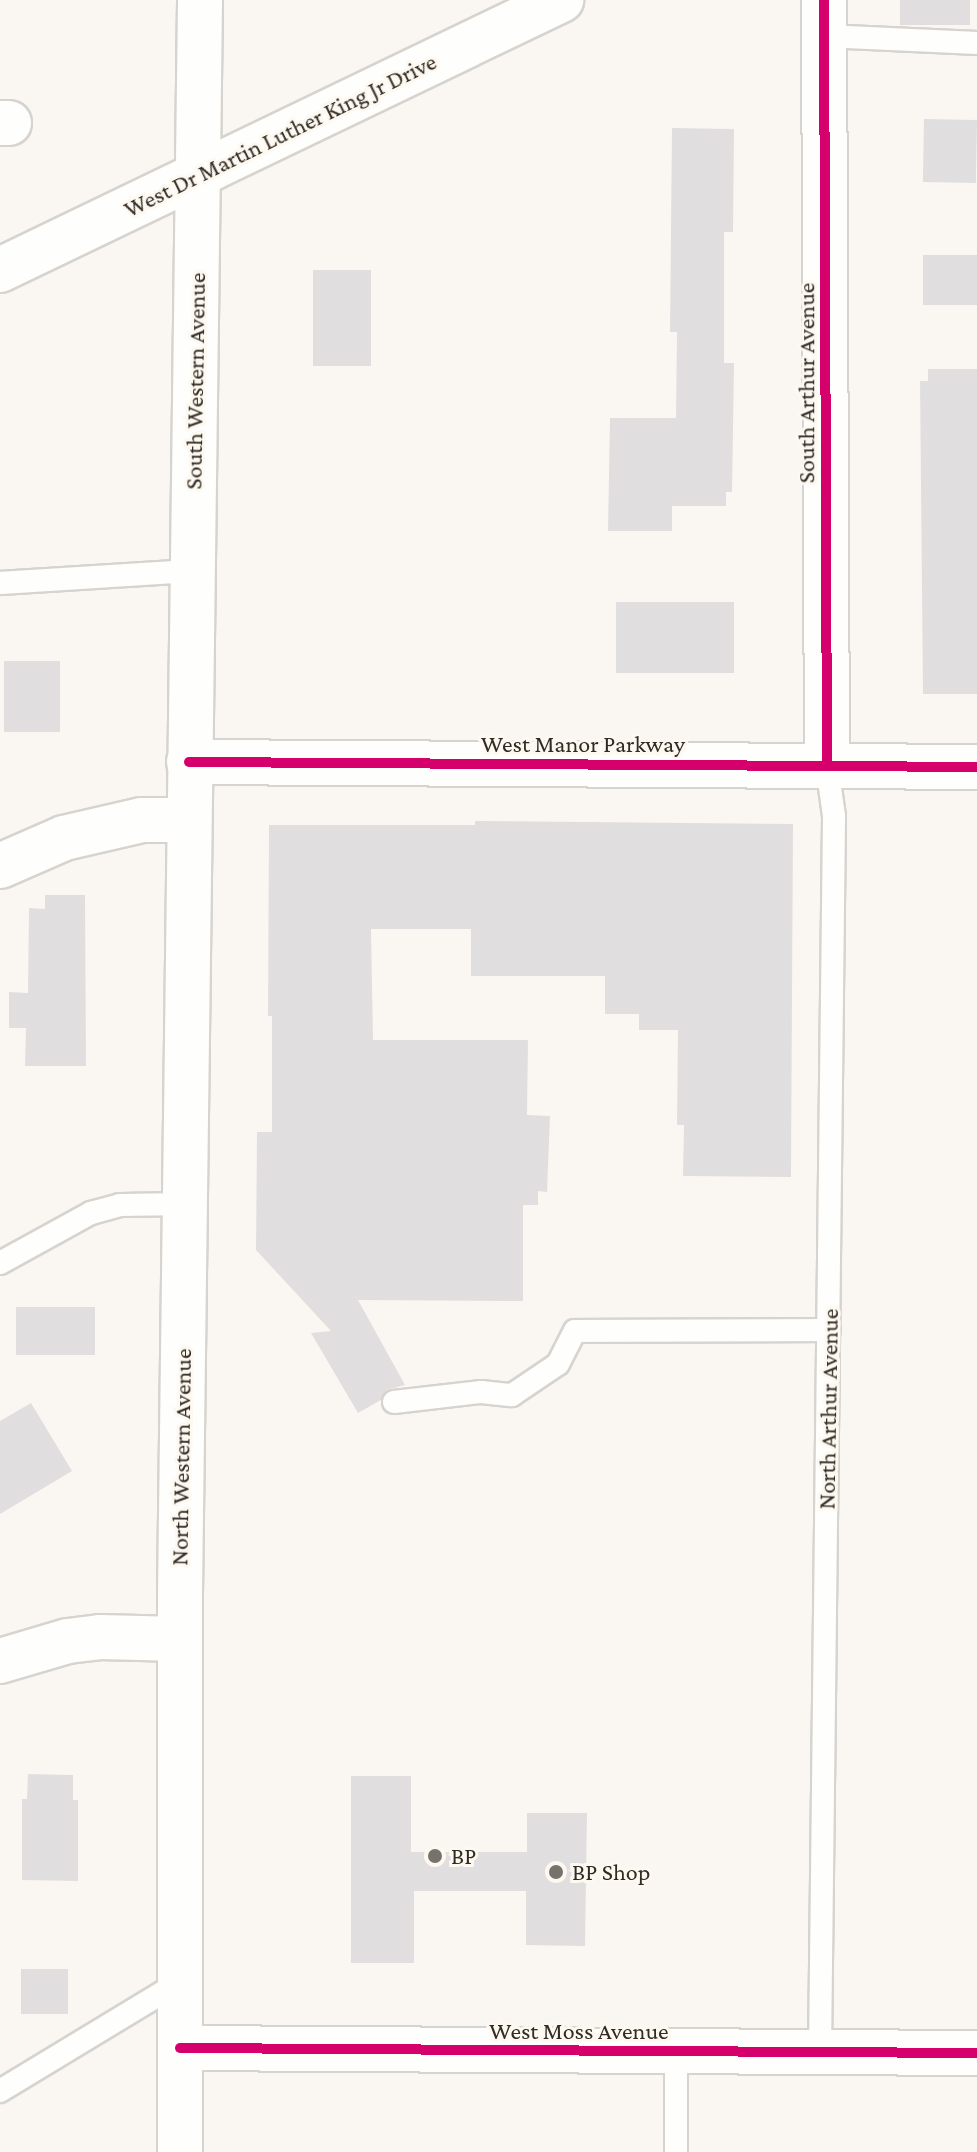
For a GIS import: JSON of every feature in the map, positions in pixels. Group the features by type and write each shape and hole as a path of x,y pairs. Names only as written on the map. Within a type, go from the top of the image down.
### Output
{"main road":[{"name":"South Western Avenue","path":"189,762 200,0"},
{"name":"West Dr Martin Luther King Jr Drive","path":"0,270 561,0"},
{"name":"South Arthur Avenue","path":"824,18 827,766"},
{"name":"West Manor Parkway","path":"189,762 977,767"},
{"name":"North Western Avenue","path":"180,2152 180,1639 189,762"},
{"path":"0,866 64,838 142,820 189,820"},
{"path":"0,1661 68,1641 100,1637 180,1639"},
{"name":"West Moss Avenue","path":"180,2048 977,2053"}],"lane":[{"path":"824,18 977,43"},
{"path":"0,583 192,571"},
{"name":"North Arthur Avenue","path":"820,2052 821,1712 829,1330 834,816 827,766"},
{"path":"0,1263 91,1213 120,1205 184,1204"},
{"path":"394,1402 481,1392 512,1395 558,1364 575,1331 829,1330"},
{"path":"0,2091 180,1982"},
{"path":"676,2051 676,2152"}],"building":[{"path":"900,0 970,0 970,25 900,25"},
{"path":"924,119 977,120 976,183 923,182"},
{"path":"672,128 734,129 733,232 724,232 724,363 734,363 732,492 726,492 726,506 672,506 672,531 608,531 610,418 676,418 677,332 670,332"},
{"path":"923,255 977,255 977,305 923,305"},
{"path":"313,270 371,270 371,366 313,366"},
{"path":"928,369 977,369 977,694 923,694 920,381 928,381"},
{"path":"616,602 734,602 734,673 616,673"},
{"path":"4,661 60,661 60,732 4,732"},
{"path":"475,821 793,824 791,1177 683,1176 684,1125 677,1125 678,1030 639,1030 639,1014 605,1014 605,976 471,976 471,929 371,929 373,1040 528,1040 527,1115 550,1116 547,1192 538,1191 538,1205 523,1205 523,1301 358,1300 405,1385 386,1390 381,1400 358,1413 311,1333 331,1331 256,1250 257,1132 272,1132 272,1016 268,1016 269,825 475,825"},
{"path":"45,895 85,895 86,1066 25,1066 26,1028 9,1028 9,992 28,993 29,908 45,909"},
{"path":"16,1307 95,1307 95,1355 16,1355"},
{"path":"31,1403 72,1471 0,1514 0,1421"},
{"path":"28,1774 73,1775 73,1800 78,1800 78,1881 22,1880 22,1799 27,1799"},
{"path":"351,1776 411,1776 411,1852 527,1852 527,1813 587,1813 585,1946 526,1945 526,1891 414,1891 414,1963 351,1963"},
{"path":"21,1969 68,1969 68,2014 21,2014"}],"cycle path":[{"path":"824,0 827,766"},
{"path":"189,762 977,767"},
{"path":"180,2048 977,2053"}],"place":[{"name":"BP","path":"435,1856"},
{"name":"BP Shop","path":"556,1872"}]}
